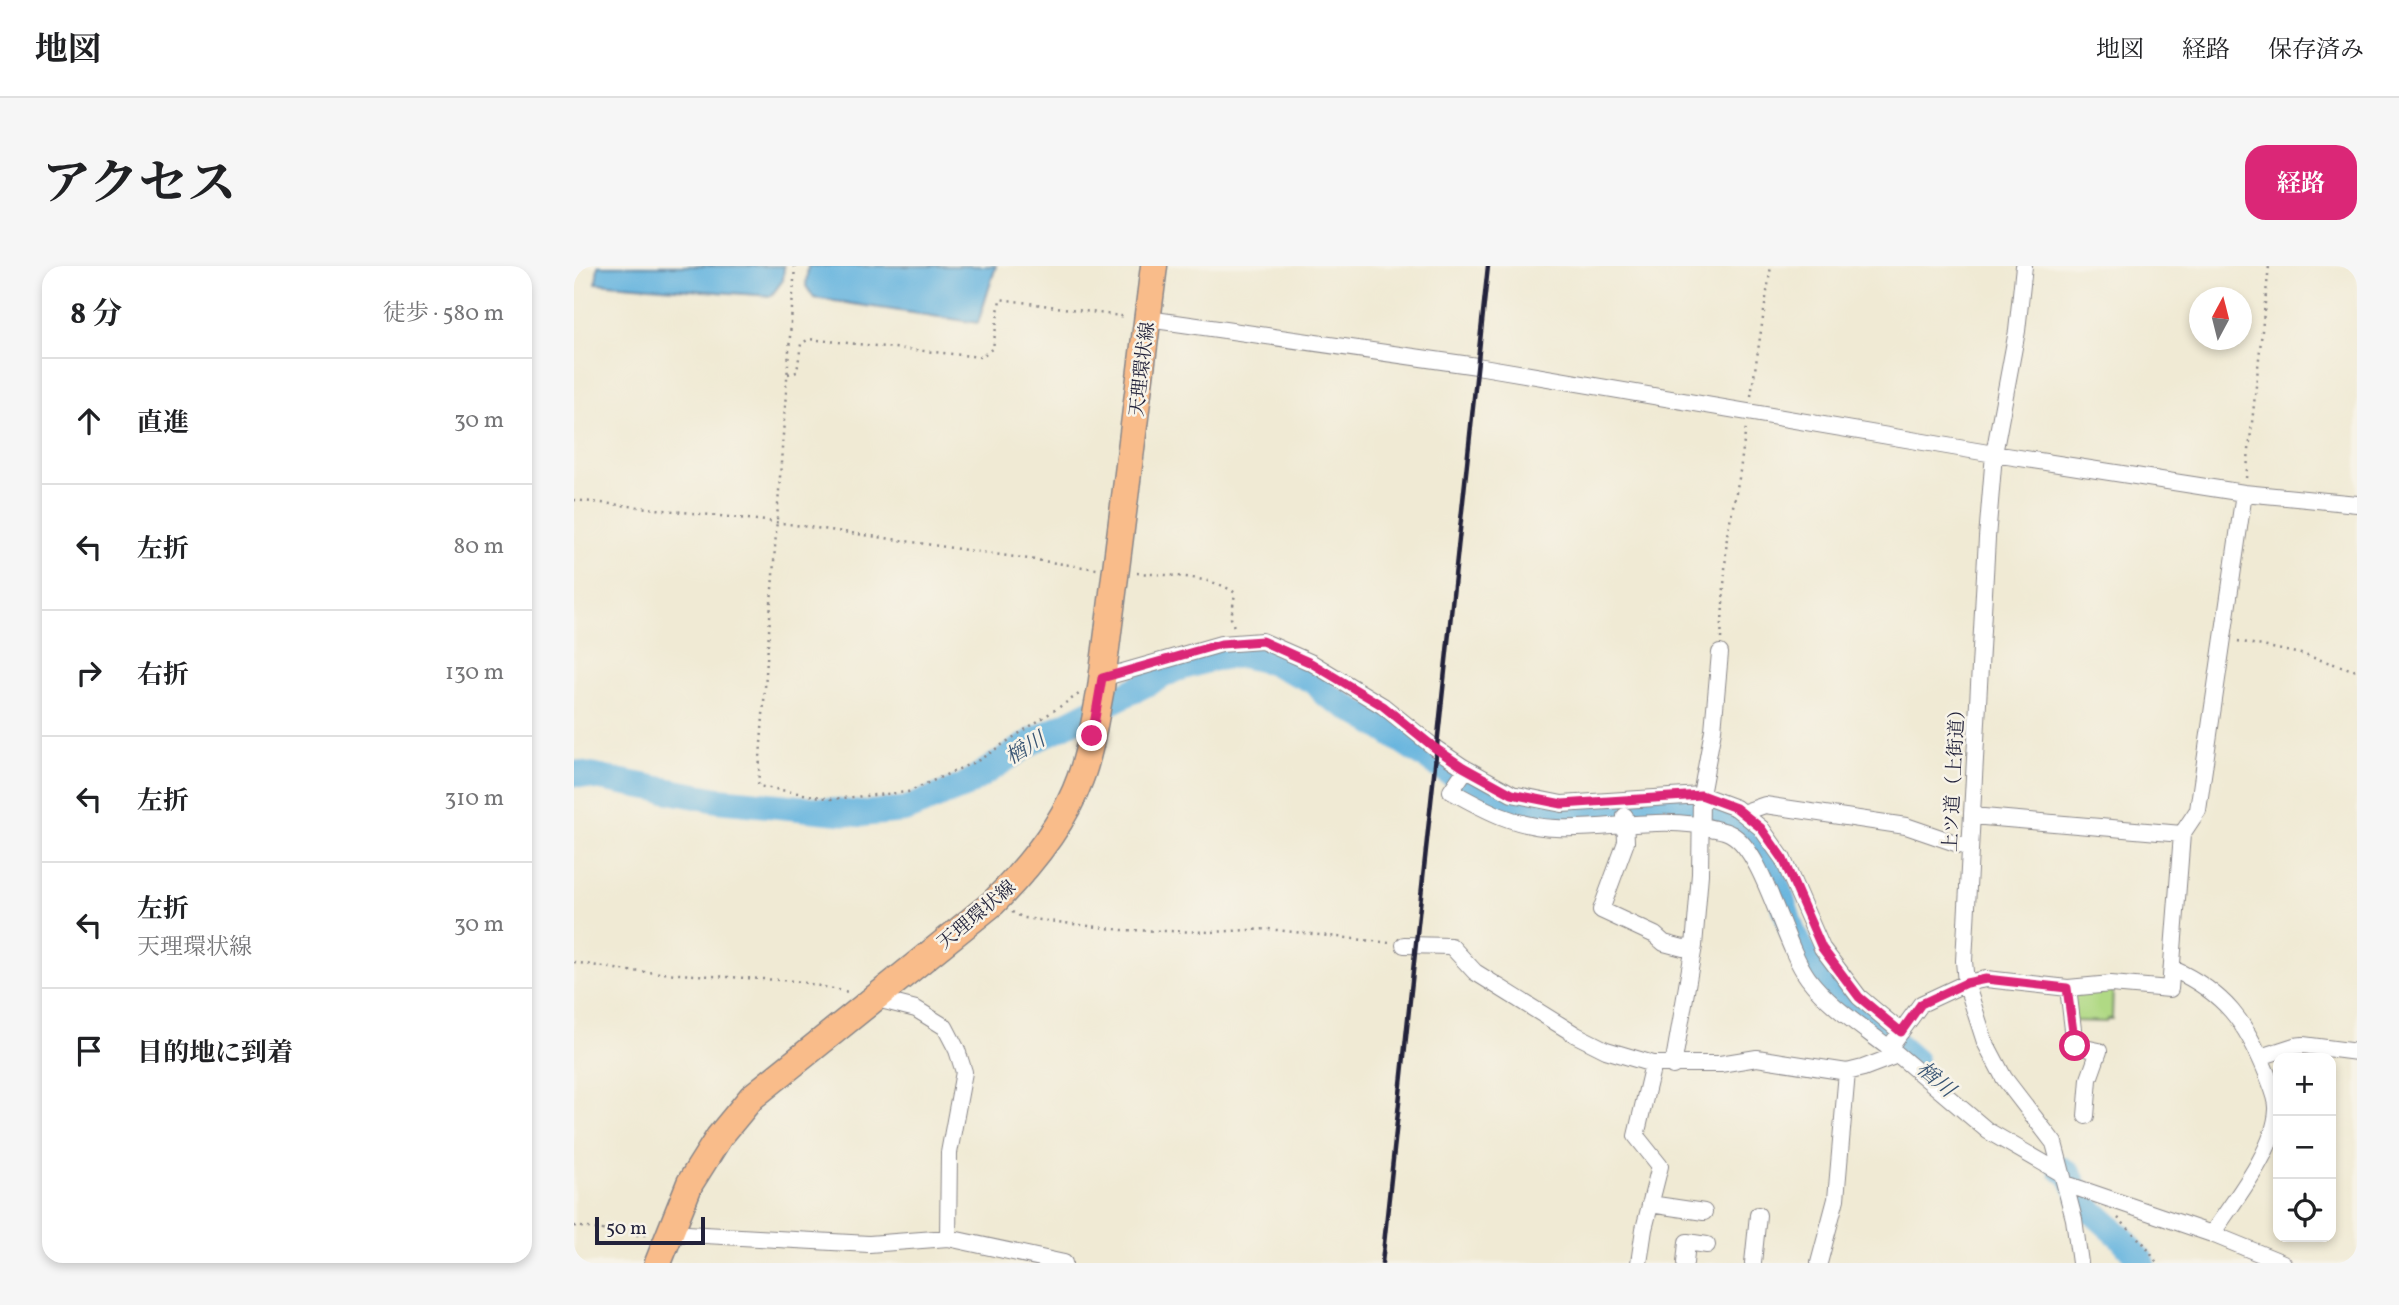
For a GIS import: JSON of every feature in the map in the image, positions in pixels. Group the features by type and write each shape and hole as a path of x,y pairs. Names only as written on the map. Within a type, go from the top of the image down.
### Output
{"main road":[{"name":"天理環状線","path":"658,1263 690,1183 719,1137 751,1097 993,903 1020,876 1052,832 1080,780 1092,736 1101,683 1154,266"}],"street":[{"name":"上ツ道（上街道）","path":"2024,266 2017,331 1994,454 1964,961 1966,983 1985,1042 2004,1078 2054,1143 2064,1178 2080,1263"},
{"path":"1148,319 1477,366 1994,454 2244,493 2357,504"},
{"path":"1404,945 1451,946 1475,971 1576,1035 1606,1050 1653,1064 1673,1066 1720,1064 1756,1058 1847,1072 1863,1068 1892,1057 1895,1042 1921,1004 1966,983 1986,979 2067,988 2111,984 2170,989 2173,969 2172,935 2182,834 2198,810 2244,493"},
{"path":"1101,683 1221,644 1262,641 1311,663 1383,706 1465,769 1512,794 1562,804 1702,797 1736,808 1761,828 1783,859 1822,948 1859,997 1895,1042 1988,1131 2064,1178 2104,1198 2212,1234 2256,1258 2283,1263"},
{"path":"1673,1066 1693,946 1700,874 1702,797 1713,730 1720,653"},
{"path":"1465,769 1451,791 1493,814 1523,825 1557,828 1702,822 1731,834 1745,848 1759,869 1794,956 1809,980 1840,1009 1895,1042"},
{"path":"1624,800 1626,842 1601,910 1655,934 1664,943 1683,948 1693,946"},
{"path":"1742,813 1765,805 1906,826 1970,848"},
{"path":"1972,816 2182,834"},
{"path":"2173,969 2197,980 2221,998 2245,1028 2260,1057 2278,1109 2275,1124 2257,1166 2212,1234"},
{"path":"2067,988 2075,1046 2099,1051 2089,1079 2086,1116"},
{"path":"873,998 916,1009 945,1027 957,1050 964,1072 950,1153 948,1238"},
{"path":"2260,1057 2303,1045 2357,1052"},
{"path":"1639,1263 1660,1166 1636,1136 1653,1064"},
{"path":"1819,1263 1836,1199 1847,1072"},
{"path":"1650,1204 1704,1212"},
{"path":"1753,1263 1758,1215"},
{"path":"669,1233 869,1244 948,1238 1064,1263"},
{"path":"1685,1263 1687,1242 1707,1245"}],"path":[{"path":"795,266 758,786 832,799 908,792 979,760 1101,683"},
{"path":"1720,653 1727,535 1740,478 1771,266"},
{"path":"2244,493 2269,266"},
{"path":"787,374 797,372 801,344 809,339 981,357 993,348 1000,299 1148,319"},
{"path":"574,500 775,522 1097,569"},
{"path":"1132,572 1182,577 1228,587 1235,593 1231,618 1233,627 1262,641"},
{"path":"2224,639 2301,654 2357,671"},
{"path":"993,903 1024,918 1122,930 1212,932 1268,929 1404,945"},
{"path":"574,962 628,971 796,981 873,998"},
{"path":"2104,1198 2107,1208 2144,1244 2157,1263"},
{"path":"574,1226 636,1235 669,1233"}],"green space":[{"path":"2113,986 2112,1019 2107,1019 2106,1022 2073,1021 2070,990"}],"water":[{"path":"598,266 784,266 783,280 771,296 596,283"},
{"path":"808,266 996,266 978,323 814,298 806,286"}],"waterway":[{"name":"楢川","path":"574,773 718,800 860,814 904,810 964,786 1035,740 1176,669 1214,658 1242,655 1269,661 1318,683 1325,694 1372,721 1485,796 1520,810 1555,816 1686,806 1723,814 1753,838 1771,865 1792,930 1810,964 1831,988 1915,1061"},
{"name":"楢川","path":"2061,1169 2069,1174 2085,1205 2121,1237 2143,1263"}],"railway":[{"path":"1382,1263 1488,266"}],"route":[{"path":"1092,736 1102,678 1221,644 1262,641 1311,663 1383,706 1435,748 1512,794 1562,804 1701,795 1736,808 1761,828 1783,859 1822,948 1859,997 1901,1032 1921,1004 1966,983 1986,979 2067,988 2075,1046"}]}
